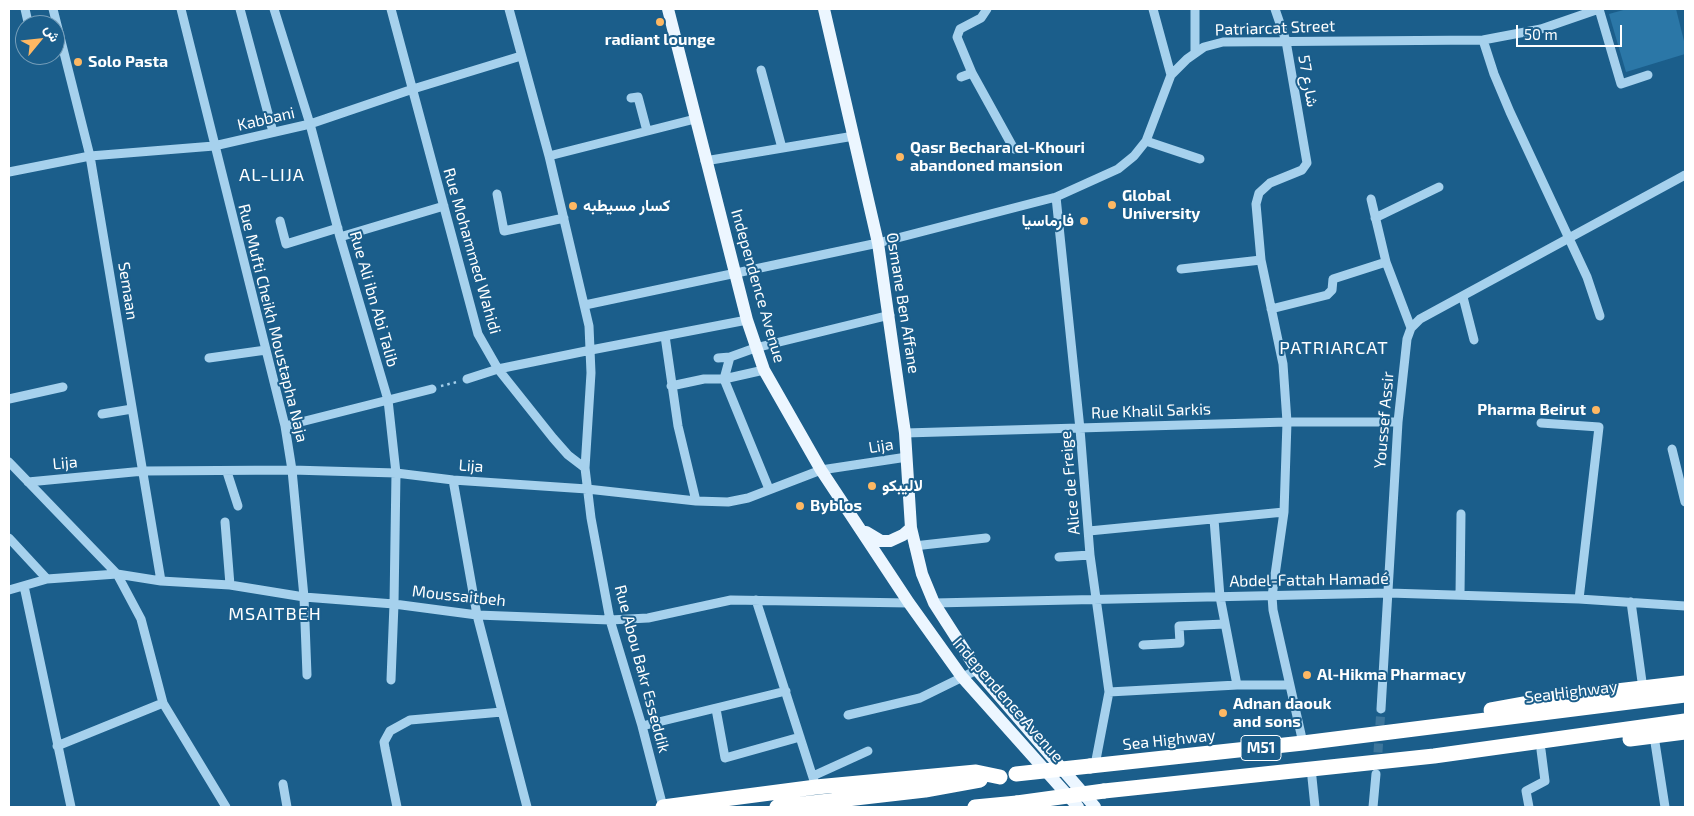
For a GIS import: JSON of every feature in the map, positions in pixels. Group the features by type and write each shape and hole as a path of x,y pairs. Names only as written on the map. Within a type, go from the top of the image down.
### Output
{"highway":[{"path":"1432,726 1498,708 1557,698 1685,683"},
{"name":"Sea Highway","path":"777,807 925,790 1016,774 1303,744 1432,726 1685,696"},
{"name":"M51","path":"975,807 1010,805 1104,791 1434,756 1685,721"},
{"path":"1434,756 1541,750 1685,732"},
{"path":"662,807 815,782 976,772 1000,777"}],"main road":[{"name":"Independence Avenue","path":"668,9 705,161 747,320 764,370 822,470 909,603 962,677 1078,807"},
{"name":"Osmane Ben Affane","path":"824,9 878,243 890,315 905,433 911,528 922,574 934,603"},
{"path":"860,527 874,538 886,541 900,538 911,528"},
{"name":"Independence Avenue","path":"934,603 977,670 1095,807"},
{"path":"1040,764 1067,807"},
{"path":"1051,776 1068,776"}],"street":[{"name":"Semaan","path":"53,9 90,156 161,581"},
{"name":"Rue Mufti Cheikh Moustapha Naja","path":"181,9 285,426 292,470 304,597 306,675"},
{"path":"240,9 273,132"},
{"name":"Rue Ali ibn Abi Talib","path":"274,9 310,124 339,233 388,400 396,473 391,680"},
{"name":"Rue Mohammed Wahidi","path":"391,9 478,334 498,369 568,456 585,468"},
{"name":"Rue Abou Bakr Esseddik","path":"509,9 549,156 585,305 591,350 585,468 587,489 610,620 642,726 662,807"},
{"path":"987,9 982,18 958,32 957,37 972,73 1014,149"},
{"path":"1153,9 1171,75"},
{"path":"1195,9 1195,52"},
{"name":"شارع 57","path":"1261,260 1257,198 1270,183 1302,170 1307,159 1286,41 1275,9"},
{"path":"1599,9 1621,84 1648,75"},
{"name":"Patriarcat Street","path":"585,305 878,243 1056,197 1118,168 1134,156 1146,141 1171,75 1195,52 1204,47 1224,42 1483,40 1541,29 1599,9"},
{"path":"1483,40 1507,105 1587,276 1600,316"},
{"name":"Kabbani","path":"9,172 90,156 214,146 310,124 412,89 521,56"},
{"path":"761,70 782,148"},
{"path":"961,77 972,73"},
{"path":"631,98 638,96 647,131"},
{"path":"549,156 695,119"},
{"path":"705,161 854,136"},
{"path":"1146,141 1200,159"},
{"path":"1371,199 1386,262 1411,328 1420,319 1685,176"},
{"path":"1375,218 1440,187"},
{"path":"497,194 504,231 564,218"},
{"name":"Alice de Freige","path":"1056,197 1080,429 1090,555 1109,692 1092,765"},
{"path":"280,221 286,244 339,233 444,206"},
{"path":"1181,269 1261,260 1283,364 1287,422 1284,512 1272,596 1275,623 1303,744"},
{"path":"1271,310 1327,295 1332,290 1333,279 1386,262"},
{"path":"1463,297 1474,340"},
{"path":"718,358 730,357 755,348 890,315"},
{"path":"467,379 498,369 747,320"},
{"name":"Youssef Assir","path":"1381,709 1398,422 1407,339 1411,328"},
{"path":"665,336 678,426 696,501"},
{"path":"209,358 266,350"},
{"path":"730,357 724,379 769,489"},
{"path":"671,386 704,379 724,379 764,370"},
{"path":"9,399 63,387"},
{"path":"285,426 432,389"},
{"path":"102,414 132,409"},
{"name":"Rue Khalil Sarkis","path":"905,433 1287,422 1398,422"},
{"path":"1541,424 1599,427 1579,599"},
{"path":"1672,449 1685,502"},
{"name":"Lija","path":"28,482 144,471 227,472 292,470 396,473 452,480 587,489 696,501 739,500 822,470 907,457"},
{"path":"9,462 117,574 141,619 163,703 226,807"},
{"path":"227,472 238,506"},
{"path":"452,480 477,615 527,807"},
{"path":"1089,531 1284,512"},
{"path":"1460,595 1461,514"},
{"path":"1214,519 1220,597 1237,685"},
{"path":"225,522 230,585"},
{"path":"9,538 47,579"},
{"path":"914,546 986,538"},
{"path":"1059,557 1090,555"},
{"name":"Moussaitbeh","path":"9,590 47,579 117,574 161,581 230,585 304,597 394,604 477,615 610,620 648,618 731,600 909,603"},
{"path":"24,586 71,807"},
{"name":"Abdel-Fattah Hamadé","path":"934,603 1095,601 1389,593 1579,599 1685,607"},
{"path":"756,600 815,782 868,751"},
{"path":"1631,602 1643,689"},
{"path":"1143,645 1180,643 1179,626 1225,624"},
{"path":"848,714 920,698 977,670"},
{"path":"1109,692 1237,685 1289,685"},
{"path":"642,726 786,691"},
{"path":"57,746 163,703"},
{"path":"716,709 725,758 800,737"},
{"path":"397,807 384,742 395,726 410,720 502,712"},
{"path":"1654,736 1665,807"},
{"path":"1529,807 1526,791 1545,781 1541,750"},
{"path":"1311,768 1315,807"},
{"path":"1373,807 1376,774"},
{"path":"284,784 287,807"}],"path":[{"path":"432,389 467,379"}],"shaded area":[{"path":"1627,9 1676,9 1685,45 1685,54 1626,72 1609,14"}],"tunnel":[{"path":"1377,766 1381,709"}],"place":[{"name":"radiant lounge","path":"660,22"},
{"name":"Solo Pasta","path":"78,62"},
{"name":"Qasr Bechara el-Khouri abandoned mansion","path":"900,157"},
{"name":"Global University","path":"1112,205"},
{"name":"كسار مسيطبه","path":"573,206"},
{"name":"فارماسيا","path":"1084,221"},
{"name":"Pharma Beirut","path":"1596,410"},
{"name":"لاليبكو","path":"872,486"},
{"name":"Byblos","path":"800,506"},
{"name":"Al-Hikma Pharmacy","path":"1307,675"},
{"name":"Adnan daouk and sons","path":"1223,713"}],"district":[{"name":"AL-LIJA","path":"272,175"},
{"name":"PATRIARCAT","path":"1334,348"},
{"name":"MSAITBEH","path":"275,614"}]}
